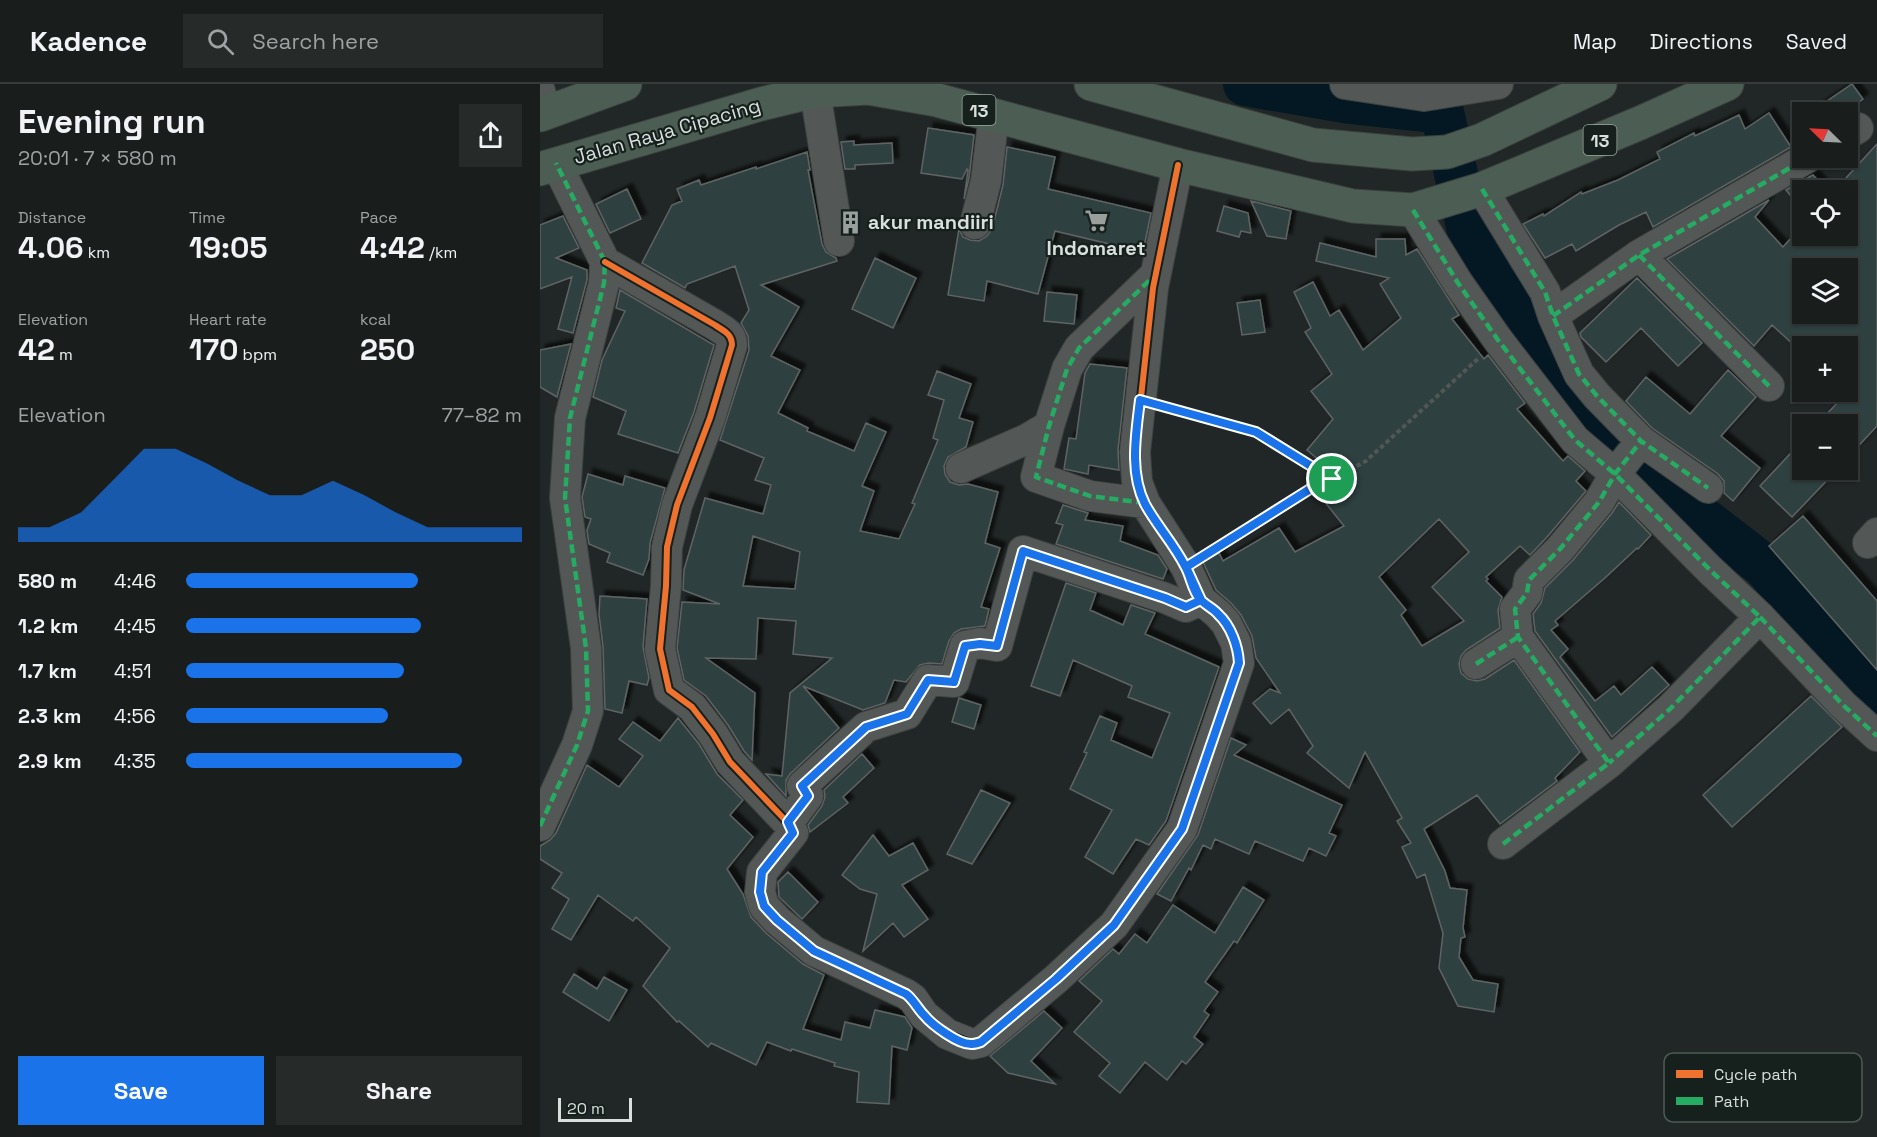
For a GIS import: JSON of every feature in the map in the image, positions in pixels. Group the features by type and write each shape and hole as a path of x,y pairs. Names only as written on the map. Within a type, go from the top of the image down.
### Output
{"highway":[{"path":"542,106 625,84"},
{"path":"1091,84 1157,93 1313,145 1412,154 1447,152 1482,140 1600,84"},
{"name":"Jalan Raya Cipacing","path":"548,166 761,104 815,91 868,88 937,100 1178,165 1353,206 1416,209 1477,191 1727,84"}],"street":[{"path":"1345,84 1424,96 1498,84"},
{"path":"815,91 839,241"},
{"path":"975,224 986,181 994,114"},
{"path":"548,166 605,262 715,325 729,334 732,339 710,418 677,505 667,547 660,649 669,690 692,707 713,734 730,762 788,822 793,833 762,872 760,892 764,906 814,951 906,994 913,999 924,1016 947,1034 972,1044 981,1042 1056,979 1114,925 1182,829 1239,663 1236,643 1226,623 1201,600 1186,567 1145,503 1137,482 1135,452 1155,275 1178,165"},
{"path":"1553,316 1640,255 1792,167"},
{"path":"1477,191 1545,292 1553,316 1579,374 1597,396 1627,459 1710,570 1761,617 1843,705 1877,736"},
{"path":"1416,209 1458,283 1498,340 1575,440 1708,488"},
{"path":"1640,255 1769,386"},
{"path":"540,826 577,745 588,711 586,648 565,498 570,418 604,283 605,262"},
{"path":"1145,503 1090,496 1036,477 1066,369 1079,348 1155,275"},
{"path":"961,468 1027,439 1049,426"},
{"path":"1609,763 1518,637 1515,609 1527,593 1529,580 1560,549 1599,502 1627,459"},
{"path":"788,822 808,796 802,786 866,727 907,714 928,680 954,682 965,646 980,644 997,646 1023,551 1186,607 1201,600"},
{"path":"1503,844 1609,763 1671,708 1761,617"},
{"path":"1476,664 1518,637"}],"path":[{"path":"1186,567 1318,484 1366,461 1498,340"},
{"path":"1140,400 1256,432 1332,479"}],"building":[{"path":"1852,84 1863,99 1858,102 1826,102"},
{"path":"1769,113 1791,147 1653,227 1646,212 1576,251 1572,244 1545,258 1523,224 1543,214 1544,216 1581,192 1582,194 1618,180 1660,159 1657,152 1694,133 1695,136 1739,115 1745,129"},
{"path":"928,128 974,135 964,199 967,169 962,179 921,173"},
{"path":"854,141 854,145 892,143 893,163 855,165 855,169 845,169 841,142"},
{"path":"1877,144 1877,426 1858,446 1858,414 1827,414 1838,402 1858,402 1858,336 1792,336 1792,343 1772,325 1754,346 1667,259 1769,200 1755,217 1783,247 1792,237 1792,246 1858,246 1858,180 1844,180 1855,168 1858,168 1858,165"},
{"path":"1007,147 1055,157 1048,189 1151,213 1143,252 1055,231 1038,294 987,281 984,301 948,295 959,229 963,237 979,241 992,229 1003,185"},
{"path":"807,152 810,170 808,170 822,244 826,252 837,261 761,285 799,307 771,356 800,370 778,413 808,428 807,431 854,451 866,423 886,432 862,486 874,491 860,531 899,539 915,504 912,503 938,440 933,438 944,400 928,395 937,371 971,384 959,418 973,422 966,447 948,457 944,466 945,474 950,482 998,492 985,543 1000,548 981,607 989,609 985,626 961,629 954,633 942,664 920,665 906,682 894,680 885,703 863,710 803,686 839,728 790,774 786,780 786,796 766,774 782,776 790,693 832,658 793,654 796,621 758,618 756,659 706,658 755,693 752,760 706,696 684,680 677,648 682,602 720,604 683,590 684,570 705,498 763,514 771,485 755,480 764,458 720,440 749,350 748,336 741,323 749,310 735,266 687,284 685,288 642,263 672,205 682,201 677,189 699,180 701,185 756,167 756,169","holes":["753,536 800,552 795,589 743,586"]},
{"path":"1813,175 1818,180 1804,180"},
{"path":"1792,187 1792,197 1786,190"},
{"path":"627,189 641,219 610,233 596,204"},
{"path":"1251,201 1291,211 1286,239 1267,236"},
{"path":"1224,206 1248,213 1251,233 1241,231 1239,237 1217,231"},
{"path":"563,216 579,248 556,258 587,270 587,280 573,333 558,329 572,277 540,289 540,225"},
{"path":"1376,239 1405,239 1406,255 1417,249 1459,315 1452,319 1484,359 1488,355 1525,403 1517,409 1563,461 1568,456 1585,471 1576,481 1586,491 1547,537 1530,555 1520,546 1486,577 1488,579 1486,581 1502,597 1498,610 1500,628 1466,650 1459,664 1461,673 1468,679 1477,681 1485,679 1514,660 1580,752 1555,778 1557,781 1500,824 1477,795 1424,829 1445,871 1450,888 1467,890 1463,928 1465,937 1461,938 1459,957 1473,980 1498,984 1494,1012 1458,1006 1439,968 1443,933 1425,874 1417,878 1402,847 1411,843 1397,821 1402,818 1365,752 1349,788 1307,753 1313,746 1289,709 1271,724 1253,703 1270,689 1280,693 1256,658 1252,636 1241,615 1216,590 1203,562 1219,553 1223,561 1279,528 1295,552 1344,526 1320,496 1341,479 1307,450 1333,419 1311,391 1332,374 1305,332 1311,328 1294,292 1313,282 1330,316 1339,310 1363,350 1401,318 1380,284 1389,278 1316,261 1320,243 1376,257","holes":["1439,519 1469,552 1432,587 1464,621 1422,646 1401,615 1406,610 1379,577"]},
{"path":"875,258 916,278 893,328 852,309"},
{"path":"1637,278 1702,343 1678,366 1641,328 1606,362 1581,337 1580,333"},
{"path":"620,290 714,345 694,412 678,453 618,434 626,411 593,397 602,360 625,311 616,308"},
{"path":"1047,292 1077,295 1074,324 1044,321"},
{"path":"1260,300 1265,332 1242,335 1237,303"},
{"path":"571,344 557,397 540,387 540,350"},
{"path":"1090,364 1127,368 1118,450 1119,470 1089,465 1088,474 1064,469 1069,438 1076,439 1085,373"},
{"path":"1728,370 1756,397 1721,436 1760,468 1733,501 1724,493 1724,481 1718,474 1652,428 1626,401 1646,377 1690,414"},
{"path":"1792,452 1792,480 1827,480 1792,517 1760,486"},
{"path":"588,474 623,485 625,476 665,488 650,543 649,559 643,575 607,562 610,553 589,544 587,530 591,519 585,517 582,497"},
{"path":"1619,502 1651,535 1555,621 1558,625 1551,630 1568,649 1560,657 1595,701 1614,686 1621,695 1652,667 1669,685 1612,737 1535,631 1533,614 1541,603 1545,588 1573,560"},
{"path":"1063,505 1088,513 1085,520 1123,526 1120,541 1158,555 1167,569 1163,579 1056,544 1063,525 1056,523"},
{"path":"1803,516 1877,601 1877,670 1769,546"},
{"path":"1066,583 1096,593 1090,610 1123,625 1131,605 1155,613 1145,634 1219,667 1166,821 1149,845 1136,839 1113,874 1085,857 1112,810 1070,789 1087,753 1084,752 1100,716 1117,723 1111,740 1152,758 1170,713 1128,697 1132,686 1073,660 1060,696 1031,686"},
{"path":"600,596 647,599 643,647 649,678 647,685 629,681 622,713 605,709"},
{"path":"1811,696 1842,727 1732,827 1703,795"},
{"path":"959,698 981,705 974,729 952,722"},
{"path":"678,718 699,744 717,774 743,800 730,815 753,837 727,869 743,894 751,917 766,933 803,964 824,975 803,1029 841,1040 845,1022 870,1028 875,1010 905,1017 912,1028 907,1050 892,1046 889,1104 857,1102 859,1072 834,1066 835,1063 792,1049 791,1051 767,1042 756,1065 711,1043 708,1047 679,1021 677,1022 643,986 670,948 636,917 633,921 598,895 571,940 552,929 569,899 552,888 562,873 540,859 540,846 556,833 587,765 619,787 643,756 619,739 633,722 660,741"},
{"path":"1231,738 1246,745 1234,755 1342,805 1329,833 1336,836 1326,856 1309,848 1303,861 1255,841 1249,854 1215,839 1211,849 1203,845 1191,870 1189,868 1171,901 1157,894 1198,835"},
{"path":"862,754 874,768 843,797 848,803 810,832 808,825 822,806 825,797 824,790"},
{"path":"981,790 1010,803 972,864 947,854"},
{"path":"873,835 889,856 913,843 928,870 902,885 928,919 904,937 893,923 863,951 877,894 860,889 842,875"},
{"path":"788,872 818,902 802,919 779,897 778,882"},
{"path":"1243,887 1264,900 1237,943 1234,941 1205,982 1218,992 1204,1011 1209,1015 1194,1037 1203,1044 1186,1064 1182,1061 1167,1080 1145,1062 1120,1093 1099,1076 1110,1063 1074,1032 1102,1001 1079,981 1113,949 1119,954 1135,934 1147,943 1173,905 1215,933"},
{"path":"574,974 597,989 604,977 627,990 609,1021 563,992"},
{"path":"1044,1011 1062,1028 1031,1061 1055,1084 1008,1073 990,1056"}],"waterway":[{"path":"1245,84 1350,102 1442,112 1469,231 1492,279 1597,425 1693,511 1763,565 1877,694"}],"marked path":[{"path":"540,826 577,745 588,711 586,648 565,498 570,418 604,283 605,262 556,163"},
{"path":"1553,316 1639,255 1792,167"},
{"path":"1482,189 1545,292 1553,316 1579,374 1641,441 1708,488"},
{"path":"1413,210 1458,283 1498,340 1575,440 1615,474 1760,617 1671,708 1609,763"},
{"path":"1639,255 1769,386"},
{"path":"1145,503 1090,496 1036,477 1067,369 1079,348 1154,276"},
{"path":"1503,844 1609,763 1518,637 1515,609 1527,593 1529,580 1560,549 1599,502 1615,474 1641,441"},
{"path":"788,823 808,796 802,786 866,727 907,714 928,680 954,682 965,646 980,643 997,646 1023,551 1186,607 1201,600"},
{"path":"1760,617 1843,705 1877,736"},
{"path":"1476,664 1518,637"}],"cycle path":[{"path":"605,262 715,325 727,333 732,341 710,418 677,505 667,547 660,649 669,690 692,707 713,734 730,762 788,823 793,833 762,872 760,892 764,906 814,951 906,994 913,999 924,1015 947,1034 972,1044 981,1042 1056,979 1114,925 1182,829 1239,663 1236,643 1226,623 1201,600 1186,567 1145,503 1137,482 1135,452 1153,288 1178,165"}],"place":[{"name":"Indomaret","path":"1096,221"},
{"name":"akur mandiiri","path":"850,222"}],"route":[{"path":"1332,479 1256,432 1140,400 1135,452 1137,482 1145,503 1186,567 1195,590 1201,600 1226,623 1236,643 1239,663 1182,829 1114,925 1056,979 981,1042 972,1044 963,1042 947,1034 924,1016 913,999 906,994 814,951 764,906 760,892 762,872 793,833 788,822 808,796 802,786 866,727 907,714 928,680 954,682 965,646 980,644 997,646 1023,551 1186,607 1201,600 1186,567 1318,484 1332,479"}]}
